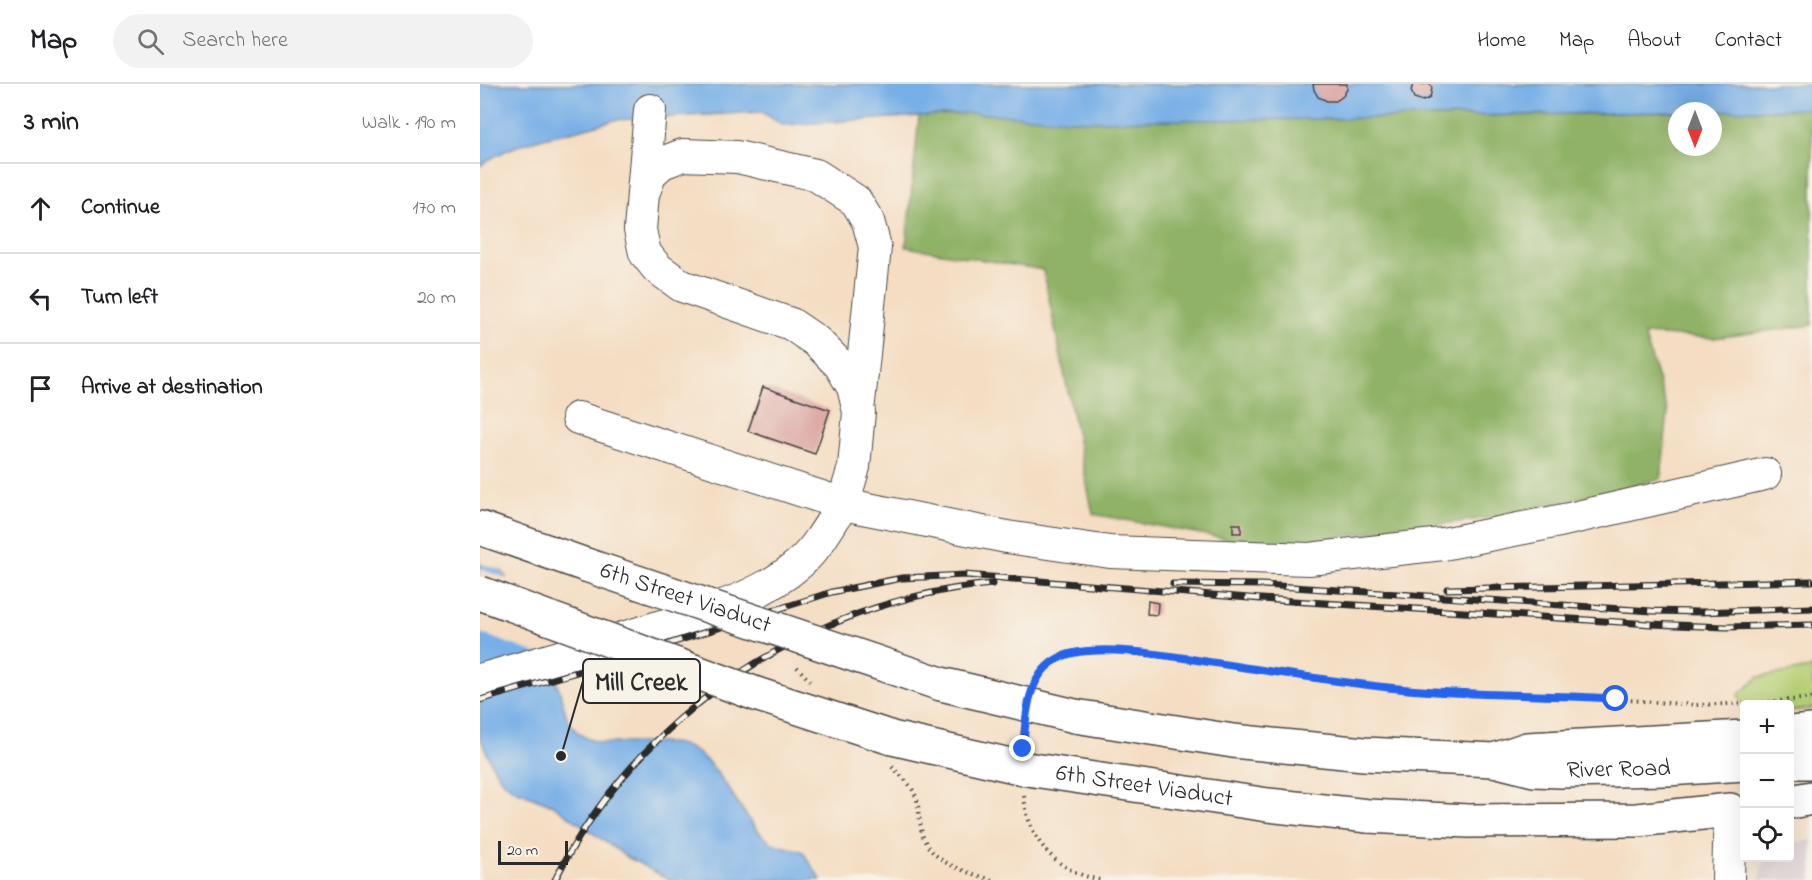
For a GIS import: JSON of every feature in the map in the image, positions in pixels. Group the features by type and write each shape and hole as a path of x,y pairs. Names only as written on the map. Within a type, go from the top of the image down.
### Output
{"main road":[{"name":"6th Street Viaduct","path":"480,528 941,684 1074,716 1233,741 1364,754 1494,760 1527,749 1560,759"},
{"name":"6th Street Viaduct","path":"480,593 759,695 892,738 1016,767 1268,805 1368,816 1468,821 1637,820 1737,809"},
{"path":"1794,733 1812,731"},
{"path":"1560,759 1740,737"},
{"name":"River Road","path":"1560,759 1667,769 1740,764"},
{"path":"1794,762 1812,762"},
{"path":"1794,801 1812,798"}],"street":[{"path":"650,110 641,200 640,230 645,253 657,268 682,286 791,324 816,341 840,364 853,387 858,410"},
{"path":"480,680 739,601 776,580 801,562 843,504 854,467 874,247 868,221 856,201 816,175 737,157 683,155 662,162 651,173 641,200"},
{"path":"578,418 843,504 1007,537 1110,552 1309,560 1443,544 1564,520 1765,474"},
{"path":"1728,880 1737,809"}],"path":[{"path":"1035,685 1047,667 1061,657 1078,652 1105,650 1189,659 1347,683 1414,690 1602,698 1695,705 1730,705 1812,698"},
{"path":"1023,792 1029,824 1046,850 1076,873 1100,880"},
{"path":"917,799 920,829 930,849 953,866 992,880"}],"shaded area":[{"path":"1812,840 1812,880 1760,880 1765,862 1794,862 1794,842"}],"green space":[{"path":"1812,109 1812,325 1714,338 1644,334 1668,412 1661,479 1497,517 1266,546 1093,514 1043,270 906,247 919,116 971,113 1328,119 1668,112 1668,156 1722,156 1722,111"},
{"path":"1812,668 1812,709 1794,711 1794,700 1740,700 1738,695 1759,677"}],"water":[{"path":"480,84 1812,84 1812,109 1722,111 1722,102 1668,102 1668,112 1328,119 1086,121 971,113 783,125 762,112 613,120 528,142 495,156 480,166"},
{"path":"480,510 498,565 544,637 568,721 578,733 602,743 672,743 688,747 701,756 724,781 753,825 764,837 778,845 803,852 821,880 670,880 627,857 553,805 513,789 501,779 480,737"}],"pier":[{"path":"480,507 483,509 501,563 507,572 480,563"},
{"path":"480,569 512,580 546,636 553,659 480,633"}],"building":[{"path":"1313,84 1347,84 1347,89 1336,101 1327,101 1318,97"},
{"path":"1413,84 1430,84 1432,88 1430,98 1423,101 1414,98 1411,91"},
{"path":"763,387 830,410 815,454 748,431"},
{"path":"1233,524 1241,524 1241,533 1233,533"},
{"path":"1148,601 1158,603 1157,615 1147,614"}],"railway":[{"path":"480,700 605,664 832,592 902,578 965,575 1261,599 1651,624 1725,627 1812,625"},
{"path":"1447,589 1812,581"},
{"path":"555,880 590,821 632,766 681,718 736,676 795,641 858,614 924,595 992,584"},
{"path":"1173,584 1262,585 1652,611 1700,612 1812,608"}],"place":[{"name":"Mill Creek","path":"561,756"}],"route":[{"path":"1023,749 1027,708 1038,678 1057,660 1072,653 1085,651 1131,652 1404,689 1616,699"}]}
